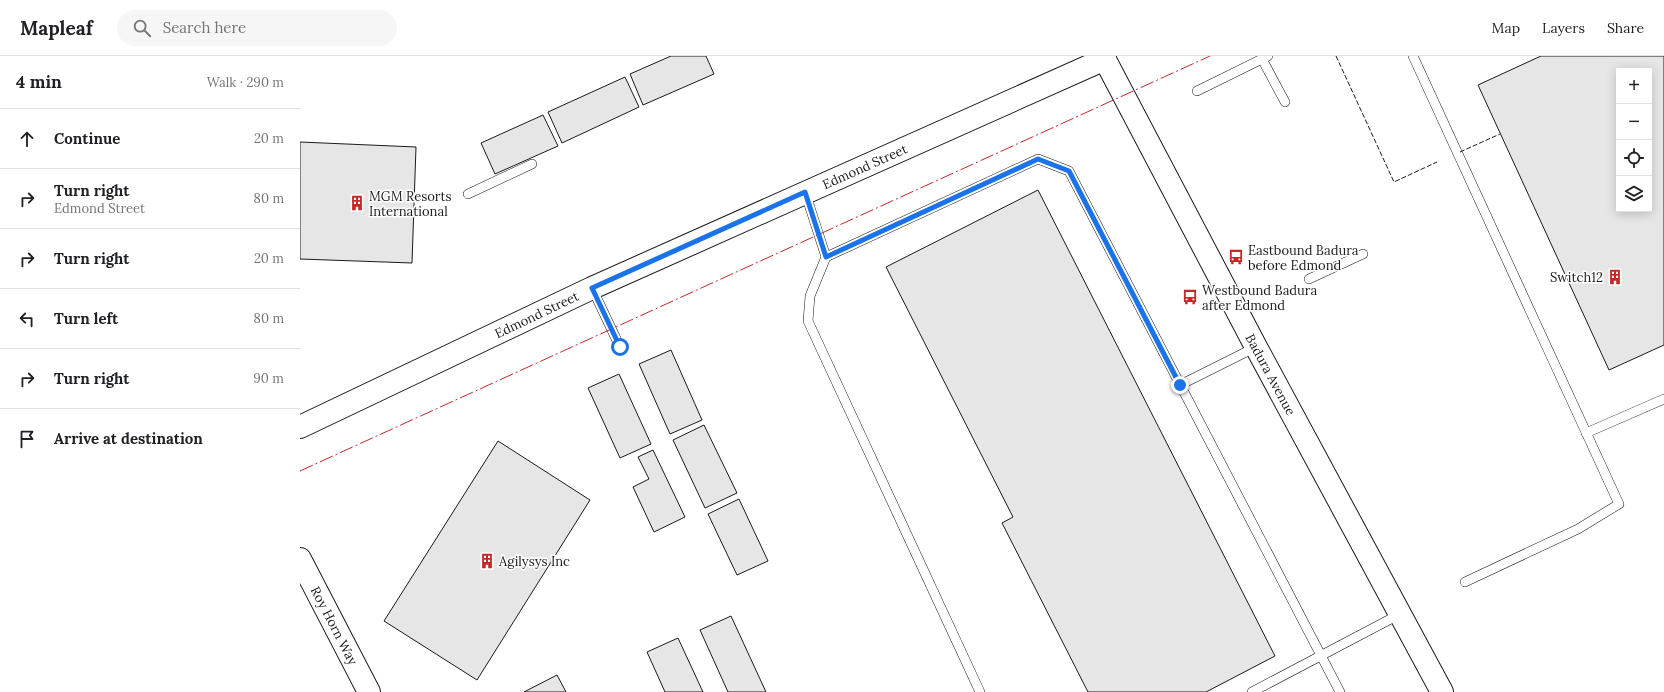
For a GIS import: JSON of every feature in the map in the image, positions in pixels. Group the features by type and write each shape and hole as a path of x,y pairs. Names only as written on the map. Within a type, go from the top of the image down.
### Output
{"street":[{"name":"Edmond Street","path":"300,427 592,288 1107,57"},
{"name":"Badura Avenue","path":"1107,57 1256,347 1442,692"},
{"name":"Roy Horn Way","path":"300,559 369,692"}],"lane":[{"path":"1414,56 1619,504 1578,529 1465,582"},
{"path":"1197,91 1265,58 1284,102"},
{"path":"826,257 1038,159 1069,171 1340,692"},
{"path":"468,194 532,164"},
{"path":"805,192 826,257 810,296 808,321 980,692"},
{"path":"1309,279 1363,254"},
{"path":"592,288 620,347"},
{"path":"1180,385 1256,347"},
{"path":"1586,433 1664,399"},
{"path":"1252,692 1401,614"}],"building":[{"path":"671,56 706,56 714,74 643,105 630,74"},
{"name":"Switch12","path":"1541,56 1664,56 1664,345 1609,370 1478,85"},
{"path":"625,77 639,107 562,143 548,112"},
{"path":"543,115 558,146 495,174 481,143"},
{"name":"MGM Resorts International","path":"300,142 416,147 412,263 300,259"},
{"path":"1038,190 1275,656 1206,692 1088,692 1002,523 1013,517 886,267"},
{"path":"671,350 702,420 670,434 639,364"},
{"path":"619,374 651,444 620,458 588,388"},
{"path":"704,425 737,493 705,508 673,440"},
{"name":"Agilysys Inc","path":"498,441 590,500 477,680 384,621"},
{"path":"653,450 685,517 654,532 633,487 649,479 638,457"},
{"path":"739,499 768,561 737,575 708,514"},
{"path":"731,616 766,692 728,692 700,630"},
{"path":"678,638 703,692 665,692 647,652"},
{"path":"557,675 566,692 524,692"}],"fence":[{"path":"1336,56 1394,182 1437,162"},
{"path":"1460,152 1500,134"}],"power":[{"path":"300,471 1210,56"}],"place":[{"name":"MGM Resorts International","path":"357,203"},
{"name":"Eastbound Badura before Edmond","path":"1236,257"},
{"name":"Switch12","path":"1615,277"},
{"name":"Westbound Badura after Edmond","path":"1190,297"},
{"name":"Agilysys Inc","path":"487,561"}],"route":[{"path":"620,347 592,288 805,192 826,257 1038,159 1069,171 1180,385"}]}
